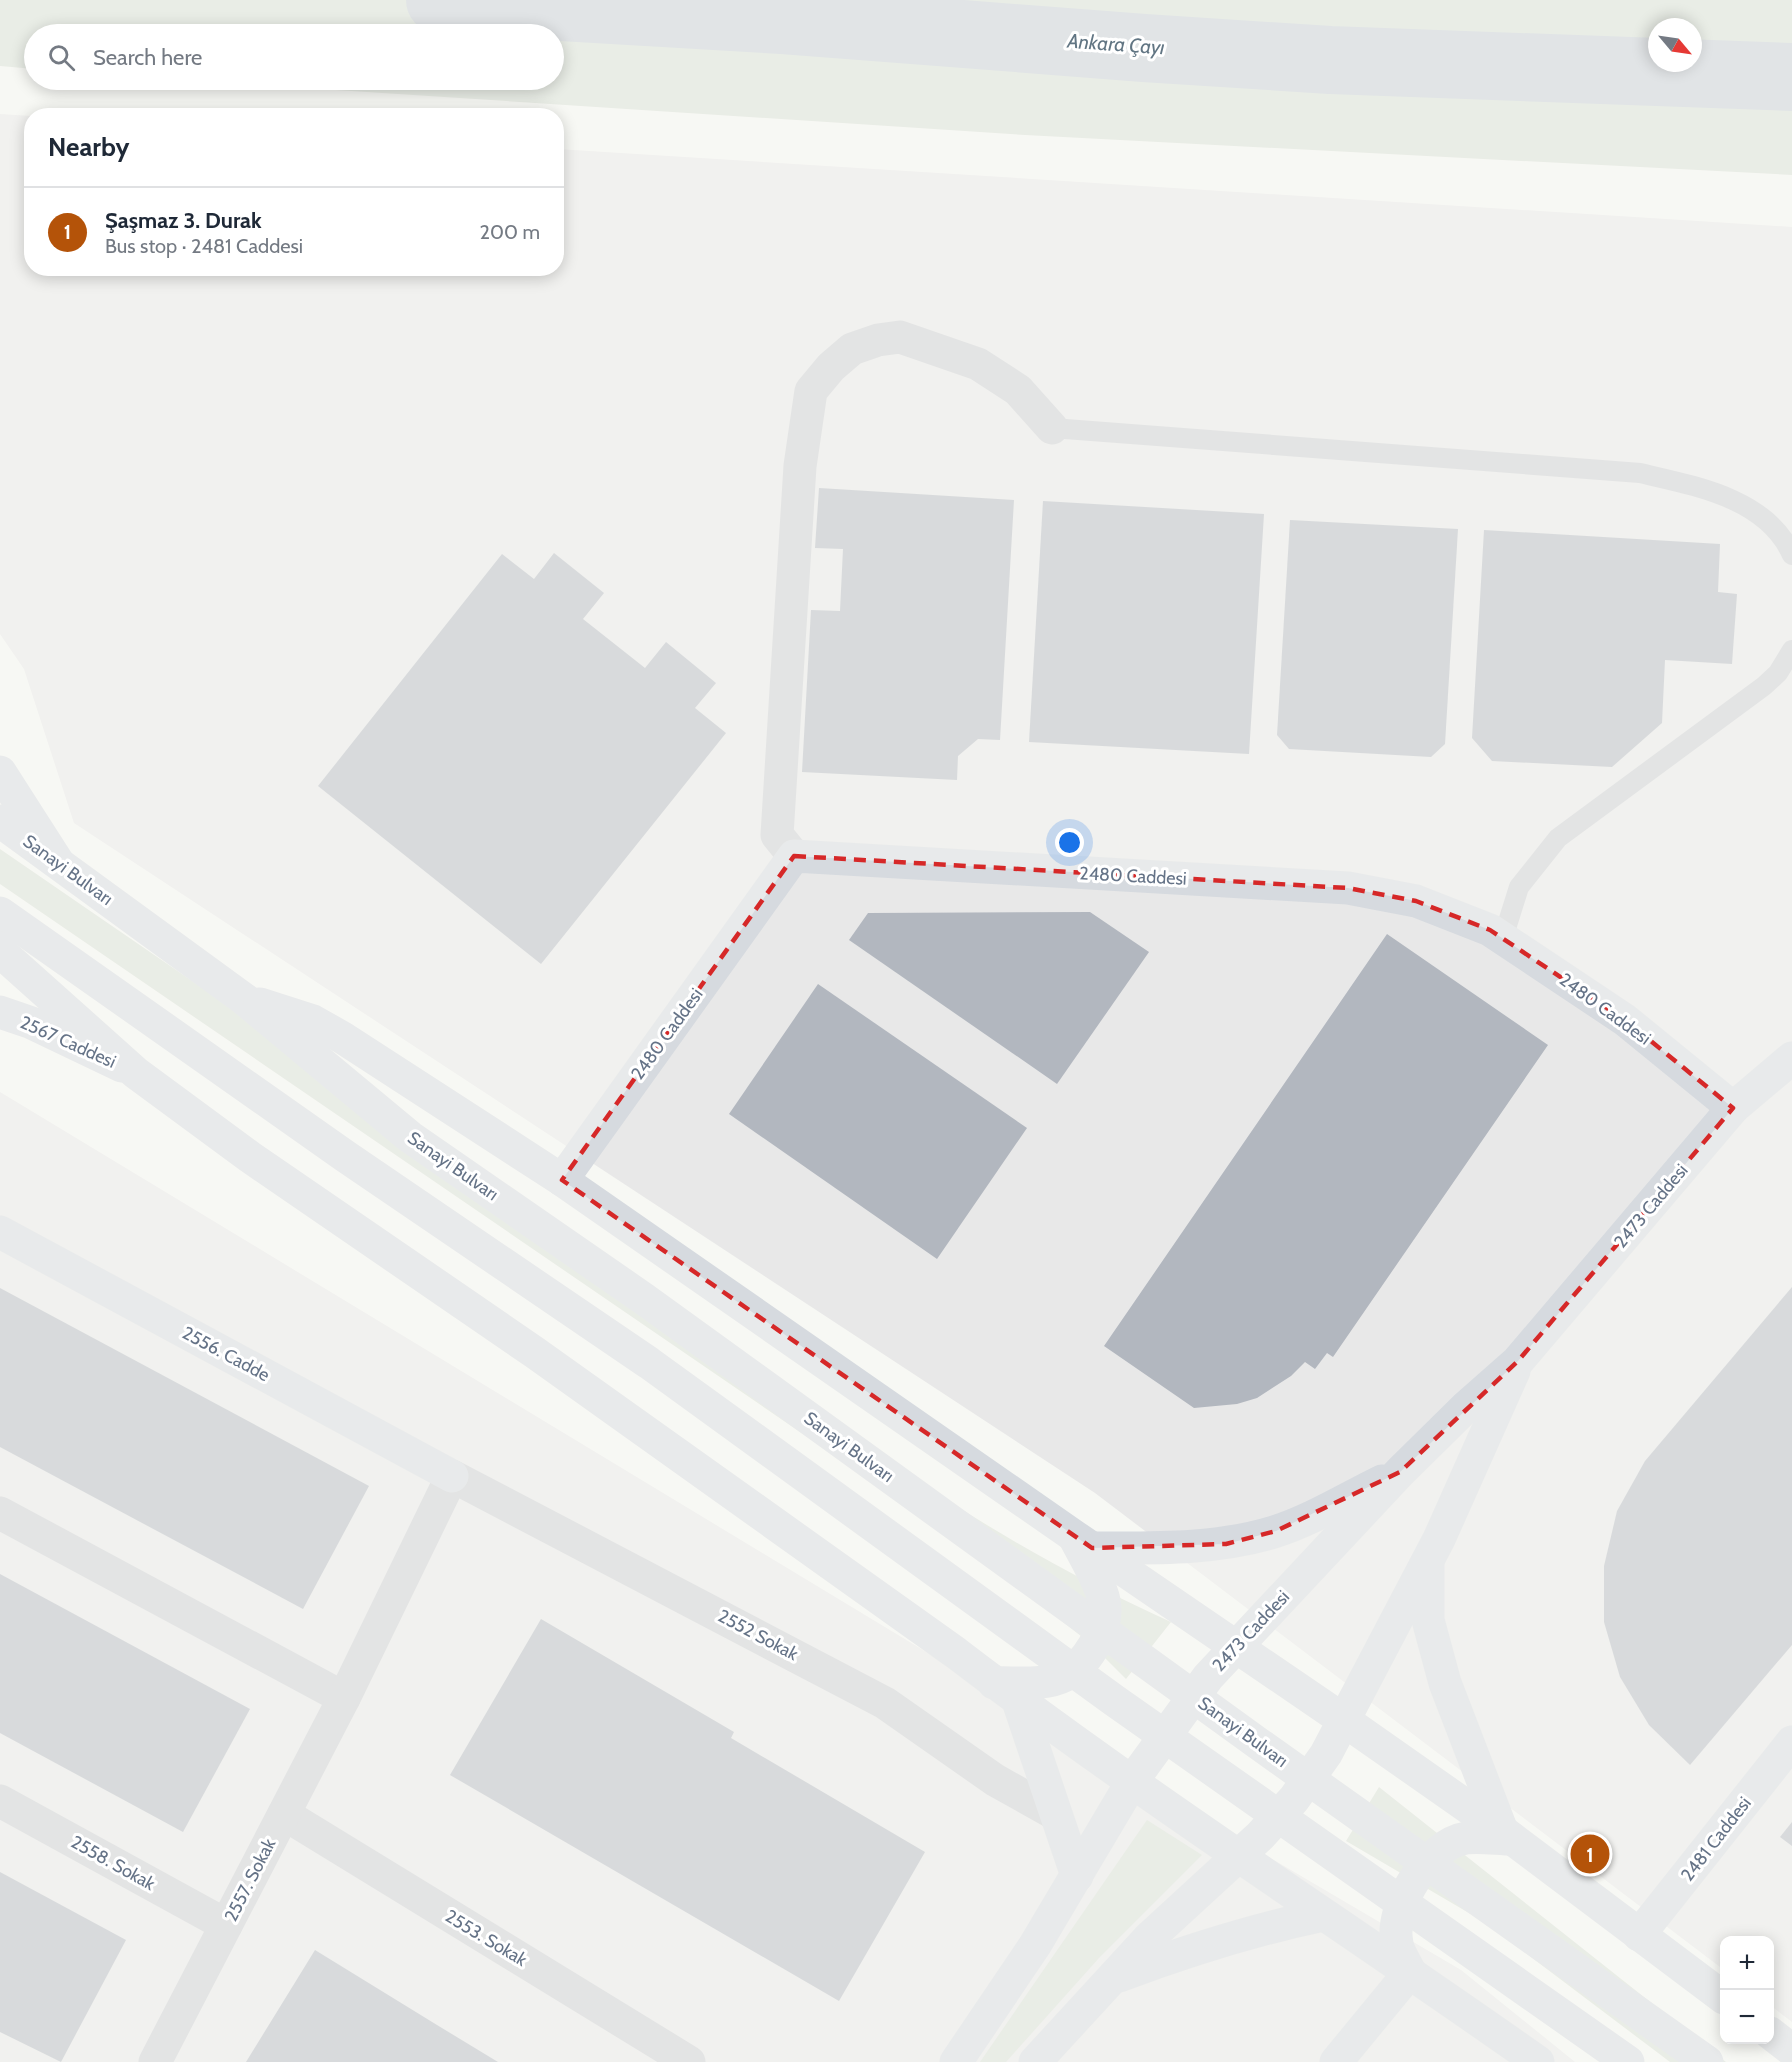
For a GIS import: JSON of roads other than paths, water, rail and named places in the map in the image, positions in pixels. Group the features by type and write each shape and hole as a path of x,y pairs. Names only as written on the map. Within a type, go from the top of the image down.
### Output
{"main road":[{"path":"0,772 57,861"},
{"name":"Sanayi Bulvarı","path":"0,821 244,999 410,1137 644,1299 1259,1744 1707,2062"},
{"name":"2480 Caddesi","path":"562,1180 794,856 1348,888 1416,901 1490,930 1503,938 1625,1020 1733,1108"},
{"path":"0,913 345,1156 649,1363 1115,1701 1628,2062"},
{"path":"0,948 4,956 136,1073 250,1157 608,1404 1006,1692 1323,1915 1410,1972 1538,2062"},
{"path":"244,999 313,1021 343,1038 562,1180 1345,1721 1507,1835 1720,1994"},
{"name":"2567 Caddesi","path":"0,1012 32,1023 136,1073"},
{"name":"2473 Caddesi","path":"956,2062 1013,1979 1133,1780 1176,1717 1208,1677 1400,1472 1467,1406 1518,1361 1733,1108 1792,1058"},
{"name":"2556. Cadde","path":"0,1232 452,1476"},
{"name":"2473 Caddesi","path":"1035,2062 1149,1938 1260,1836 1294,1799 1345,1721 1428,1560 1518,1361"},
{"path":"1083,1542 1169,1548 1236,1541 1276,1531 1400,1472"},
{"path":"1006,1692 1039,1681 1064,1676 1085,1658 1095,1642 1104,1621 1106,1605 1083,1542"},
{"path":"1428,1560 1428,1620 1442,1672 1507,1835"},
{"path":"1006,1692 1039,1759 1054,1813 1077,1876"},
{"name":"2481 Caddesi","path":"1639,1935 1792,1742"},
{"path":"1410,1972 1396,1943 1396,1919 1412,1880 1440,1851 1465,1838 1507,1835"},
{"path":"1111,1979 1186,1950 1280,1924 1323,1915"},
{"path":"1336,2062 1410,1972"},
{"path":"1774,2036 1792,2050"}],"street":[{"path":"794,856 777,835 800,466 811,391 831,367 852,349 878,340 900,337 978,364 1018,390 1052,428"},
{"name":"2557. Sokak","path":"155,2062 344,1698 452,1476"},
{"name":"2552 Sokak","path":"452,1476 885,1703 995,1780 1054,1813"},
{"path":"0,1513 344,1698"},
{"name":"2558. Sokak","path":"0,1801 226,1925"},
{"name":"2553. Sokak","path":"284,1814 689,2062"}],"lane":[{"path":"1052,428 1640,473 1709,489 1736,502 1756,513 1774,529 1792,555"},
{"path":"1503,938 1519,887 1558,838 1764,686 1778,672 1792,650"}],"waterway":[{"name":"Ankara Çayı","path":"440,0 782,20 1330,60 1792,77"}],"place":[{"name":"Şaşmaz 3. Durak","path":"1590,1854"}]}
